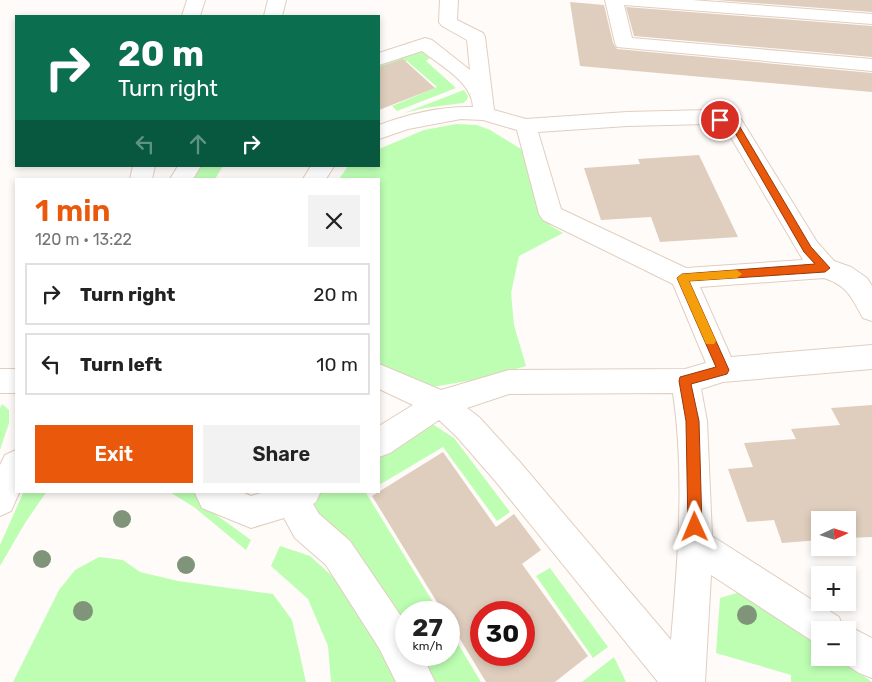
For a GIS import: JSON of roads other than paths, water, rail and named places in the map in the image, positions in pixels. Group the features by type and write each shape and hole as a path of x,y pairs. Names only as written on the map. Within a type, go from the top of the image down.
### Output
{"street":[{"path":"191,15 196,0"},
{"path":"273,15 277,0"},
{"path":"449,0 448,22 476,36 484,106"},
{"path":"614,0 624,43 872,65"},
{"path":"623,0 872,19"},
{"path":"380,59 425,44 471,80 484,106 526,126 627,119 707,117 734,124 808,250 825,268"},
{"path":"380,132 404,123 461,113 484,106"},
{"path":"526,126 551,214 682,278 825,268 842,274 858,285 872,310"},
{"path":"183,178 189,167"},
{"path":"315,178 322,167"},
{"path":"682,278 723,370"},
{"path":"380,442 440,402 509,382 685,381 723,370 872,357"},
{"path":"380,376 440,402 468,427 684,682"},
{"path":"0,381 15,380"},
{"path":"684,682 696,545 692,421 685,381"},
{"path":"0,500 15,467"},
{"path":"211,493 213,497 251,512 298,496 307,526 338,553 392,635 416,682"},
{"path":"696,545 812,621"},
{"path":"856,649 872,660"}]}
